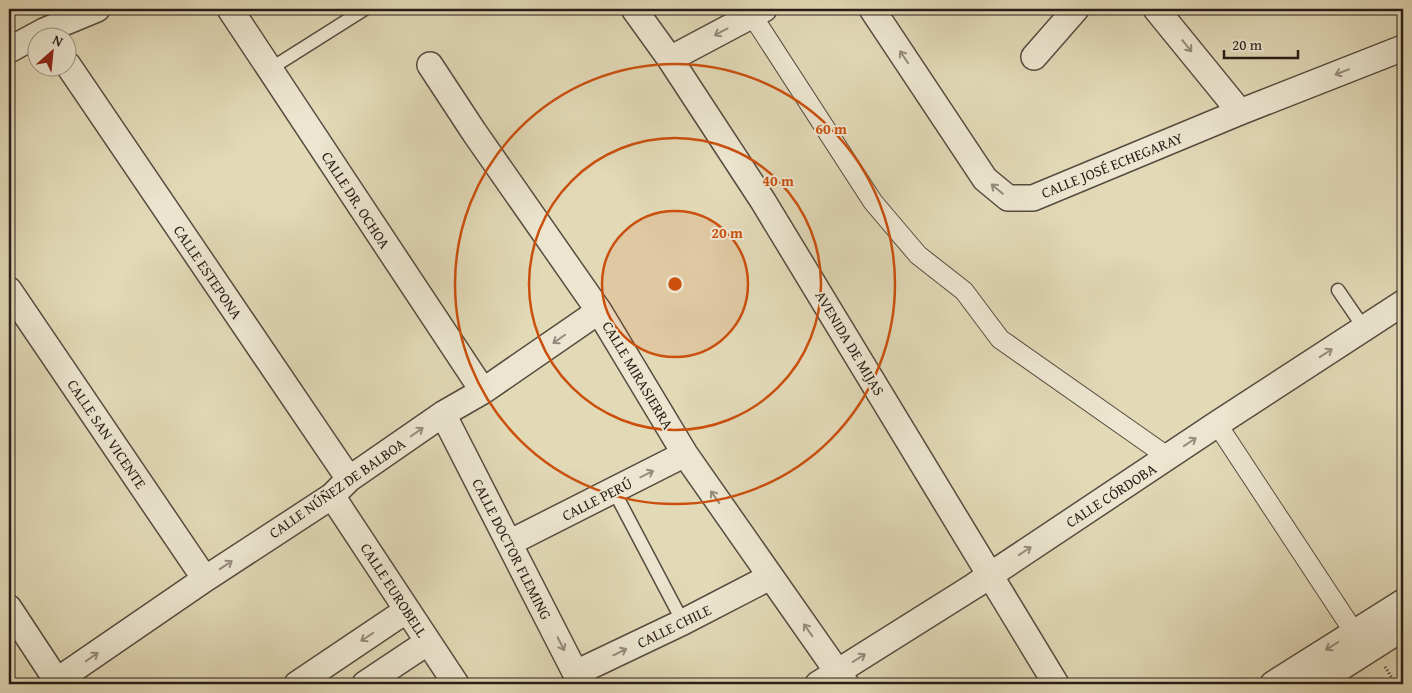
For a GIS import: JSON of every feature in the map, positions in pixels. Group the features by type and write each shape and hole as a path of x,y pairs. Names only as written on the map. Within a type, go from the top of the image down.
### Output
{"street":[{"path":"59,28 97,9"},
{"name":"CALLE DR. OCHOA","path":"230,9 483,391"},
{"name":"AVENIDA DE MIJAS","path":"634,9 670,59 764,201 1056,684"},
{"name":"CALLE JOSÉ ECHEGARAY","path":"872,9 985,179 1008,198 1033,198 1240,112 1403,48"},
{"path":"1034,57 1076,9"},
{"path":"1156,9 1240,112"},
{"path":"670,59 754,11 873,202 918,255 964,291 1000,339 1168,457"},
{"path":"9,50 28,42"},
{"name":"CALLE MIRASIERRA","path":"430,65 474,132 599,311 685,454 770,577 834,680"},
{"name":"CALLE ESTEPONA","path":"76,78 340,487"},
{"name":"CALLE SAN VICENTE","path":"9,290 205,579"},
{"name":"CALLE CÓRDOBA","path":"834,680 1217,424 1403,303"},
{"name":"CALLE NÚÑEZ DE BALBOA","path":"54,683 443,414 483,391 599,311"},
{"name":"CALLE DOCTOR FLEMING","path":"443,414 578,679"},
{"path":"1217,424 1354,632"},
{"name":"CALLE PERÚ","path":"509,543 685,454"},
{"name":"CALLE EUROBELL","path":"340,487 407,610 456,684"},
{"name":"CALLE CHILE","path":"578,679 770,577"},
{"path":"1272,684 1403,602"},
{"path":"9,608 54,683"},
{"path":"297,684 407,610"},
{"path":"1315,684 1403,628"},
{"path":"364,684 428,642"}],"lane":[{"path":"270,69 365,9"},
{"path":"1338,290 1364,328"},
{"path":"614,491 683,622"}]}
